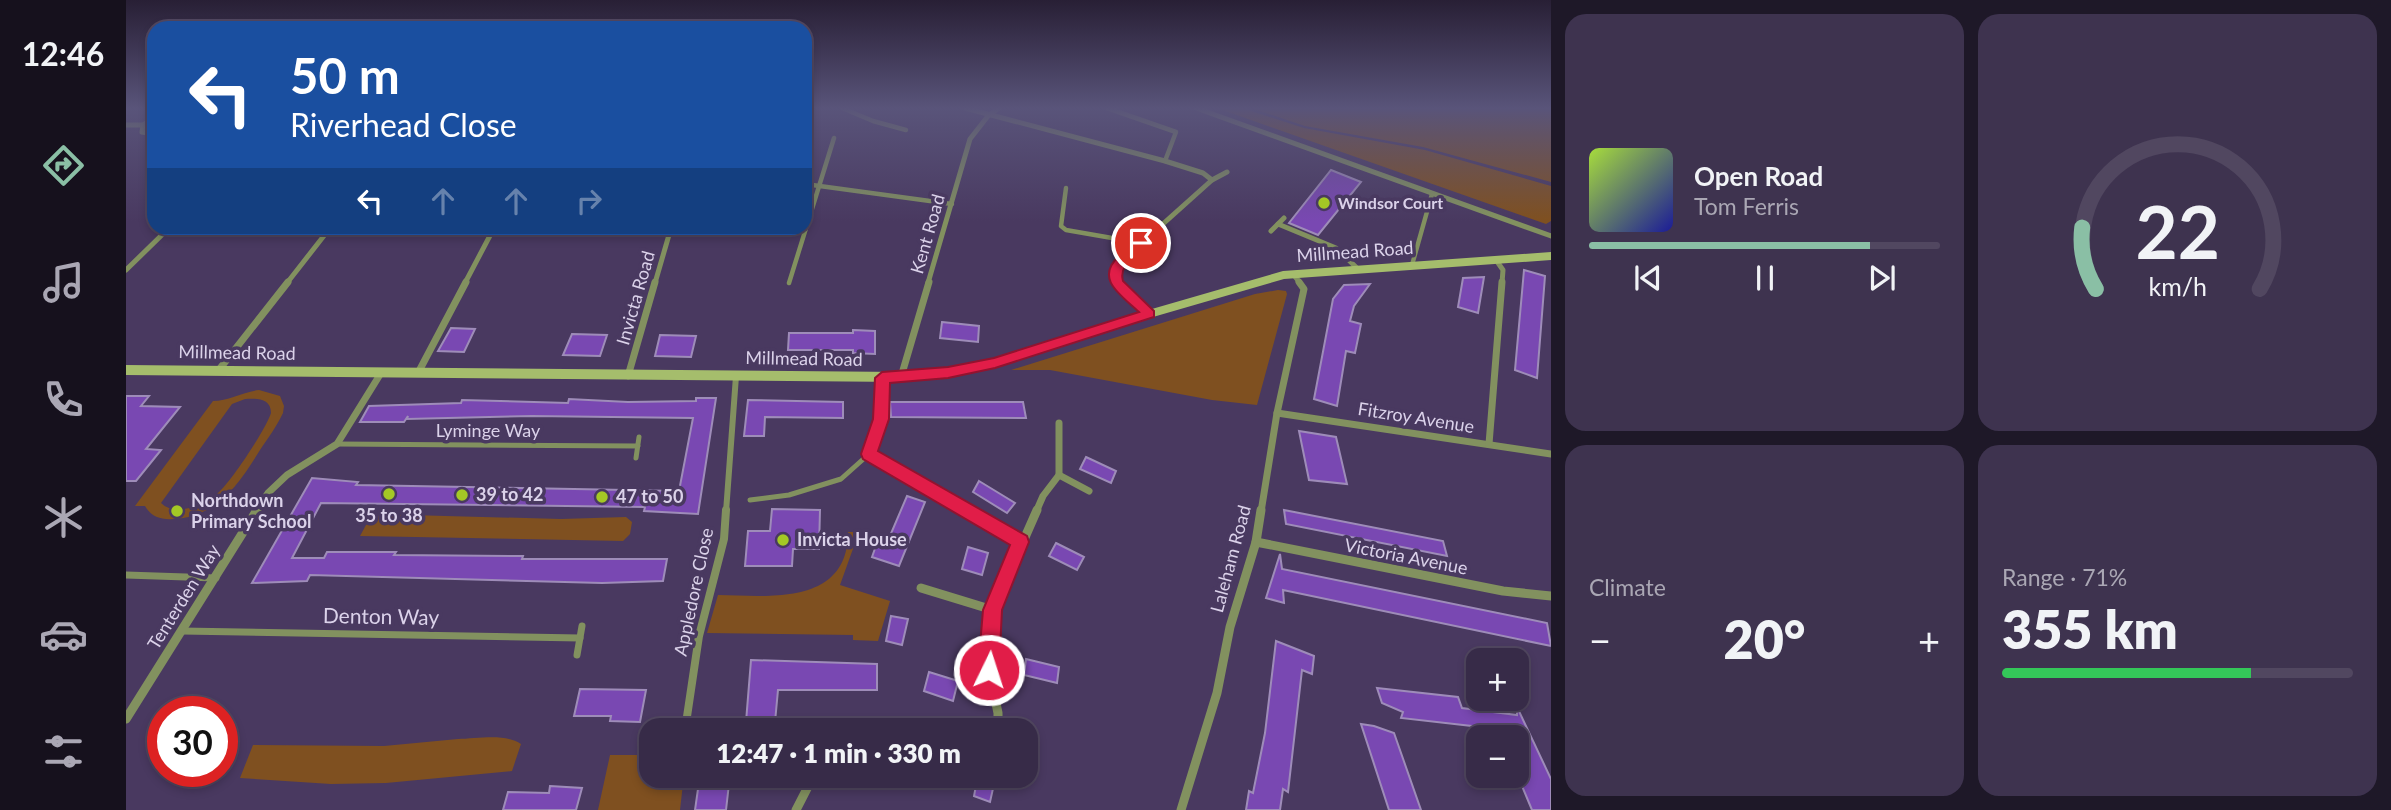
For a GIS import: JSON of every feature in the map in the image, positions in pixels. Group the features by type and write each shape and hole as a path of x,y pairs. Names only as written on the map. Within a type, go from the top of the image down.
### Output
{"main road":[{"name":"Millmead Road","path":"126,370 901,377 948,373 995,363 1260,280 1293,274 1551,256"}],"street":[{"name":"Kent Road","path":"901,377 968,146"},
{"path":"1105,146 1203,173 1212,180"},
{"path":"1300,146 1551,236"},
{"path":"1149,314 1117,282 1116,266 1212,180 1227,172"},
{"path":"1270,230 1284,218"},
{"path":"1278,224 1336,248 1358,269"},
{"path":"126,270 162,235"},
{"path":"218,371 325,235"},
{"path":"418,373 490,235"},
{"name":"Invicta Road","path":"628,376 669,235"},
{"path":"1489,444 1503,270 1496,260"},
{"name":"Laleham Road","path":"1181,810 1217,693 1230,627 1256,542 1277,412 1304,289 1302,282 1293,274"},
{"name":"Tenterden Way","path":"126,719 276,483 337,444 381,373"},
{"name":"Appledore Close","path":"687,718 699,636 724,539 736,376"},
{"path":"882,378 881,419 869,454 1020,542"},
{"name":"Fitzroy Avenue","path":"1277,412 1551,454"},
{"path":"998,718 989,670 993,610 1020,542 1043,496 1059,475 1059,423"},
{"path":"1059,475 1089,491"},
{"name":"Victoria Avenue","path":"1256,542 1489,589 1551,596"},
{"path":"920,588 993,610"},
{"path":"796,810 806,788"}],"lane":[{"path":"812,206 831,146"},
{"path":"1165,161 1171,146"},
{"path":"812,185 951,204"},
{"path":"1066,188 1061,226 1066,230 1112,238 1130,251"},
{"path":"1412,265 1432,194"},
{"path":"789,283 803,235"},
{"path":"636,458 639,437"},
{"name":"Lyminge Way","path":"337,444 638,446"},
{"path":"750,500 789,495 841,479 869,454"},
{"path":"126,575 216,578"},
{"path":"576,655 582,626"},
{"name":"Denton Way","path":"182,631 580,638"}],"shaded area":[{"path":"1324,146 1402,146 1551,186 1551,221 1546,224"},
{"path":"1416,146 1551,146 1551,182"},
{"path":"1286,291 1287,294 1257,405 1212,400 1050,370 1011,370 1255,294"},
{"path":"253,391 280,396 284,406 283,413 244,475 225,496 202,512 173,519 157,517 145,506 135,506 213,401","holes":["245,399 266,402 271,413 256,442 225,485 214,496 191,508 175,509 161,503 232,404"]},
{"path":"372,514 561,519 626,517 632,522 630,534 623,541 360,536"},
{"path":"848,532 859,532 840,585 890,601 878,641 853,640 853,635 707,633 718,595 782,595 802,592 820,585 835,573 845,556"},
{"path":"499,738 521,744 512,771 386,783 331,784 240,778 253,745 384,746"},
{"path":"610,755 639,755 639,788 683,788 680,810 598,810"}],"building":[{"name":"Windsor Court","path":"1331,170 1361,182 1318,235 1289,223"},
{"path":"1524,270 1545,276 1537,378 1515,370"},
{"path":"1484,277 1478,313 1458,307 1463,278"},
{"path":"1370,284 1354,306 1350,321 1361,324 1355,353 1346,351 1337,406 1314,399 1333,299 1344,285"},
{"path":"942,322 979,326 978,342 940,338"},
{"path":"451,328 475,329 464,352 438,351"},
{"path":"853,330 875,331 875,354 853,353 853,350 788,350 789,333 853,333"},
{"path":"572,334 607,335 600,356 563,355"},
{"path":"660,335 696,336 691,357 655,356"},
{"path":"126,396 149,396 141,406 180,407 146,449 161,450 136,481 126,481"},
{"path":"696,398 716,398 698,514 644,511 645,507 321,503 292,558 324,558 327,552 396,552 394,555 523,556 522,559 667,559 663,581 602,583 310,575 307,581 252,583 312,478 358,482 356,485 679,491 693,418 532,416 407,419 408,416 404,422 360,422 369,406 461,403 462,400 568,403 569,399 628,402 696,401"},
{"path":"748,400 843,402 843,418 765,417 764,436 744,436"},
{"path":"890,402 1023,402 1026,418 891,417"},
{"path":"1299,431 1336,437 1347,484 1309,480"},
{"path":"1086,457 1116,471 1111,483 1080,469"},
{"path":"979,481 1015,503 1007,513 973,492"},
{"path":"907,496 925,502 899,566 872,557 878,540 887,543"},
{"name":"Invicta House","path":"772,509 820,510 819,549 793,549 792,566 745,566 748,531 770,531"},
{"path":"1284,510 1443,541 1447,556 1286,524"},
{"path":"1056,543 1084,557 1077,570 1049,556"},
{"path":"968,547 988,553 982,575 962,569"},
{"path":"1280,554 1282,569 1547,623 1551,646 1283,590 1284,603 1266,598"},
{"path":"891,616 908,619 902,645 886,641"},
{"path":"1276,641 1314,656 1312,674 1302,670 1288,792 1283,789 1280,810 1246,810 1249,791 1253,793 1265,733"},
{"path":"1026,659 1059,667 1057,683 1024,675"},
{"path":"751,660 877,664 877,690 778,690 775,718 746,718"},
{"path":"929,672 958,681 953,701 924,691"},
{"path":"1377,688 1458,697 1466,711 1517,715 1519,711 1526,725 1466,725 1401,718 1403,712 1382,703"},
{"path":"580,689 646,690 639,722 610,721 611,716 574,716"},
{"path":"1361,724 1394,733 1421,810 1389,810"},
{"path":"1529,732 1551,779 1551,810 1532,810 1523,788 1529,788"},
{"path":"550,786 582,788 576,810 503,810 508,792 549,793"},
{"path":"698,788 729,788 726,810 695,810"},
{"path":"976,788 993,788 990,802 974,796"}],"place":[{"name":"Windsor Court","path":"1324,203"},
{"name":"35 to 38","path":"389,494"},
{"name":"39 to 42","path":"462,495"},
{"name":"47 to 50","path":"602,497"},
{"name":"Northdown Primary School","path":"177,511"},
{"name":"Invicta House","path":"783,540"}],"route":[{"path":"989,670 993,610 1020,542 869,454 881,419 882,378 948,373 995,363 1149,314 1117,282 1115,274 1116,266 1141,243"}]}
